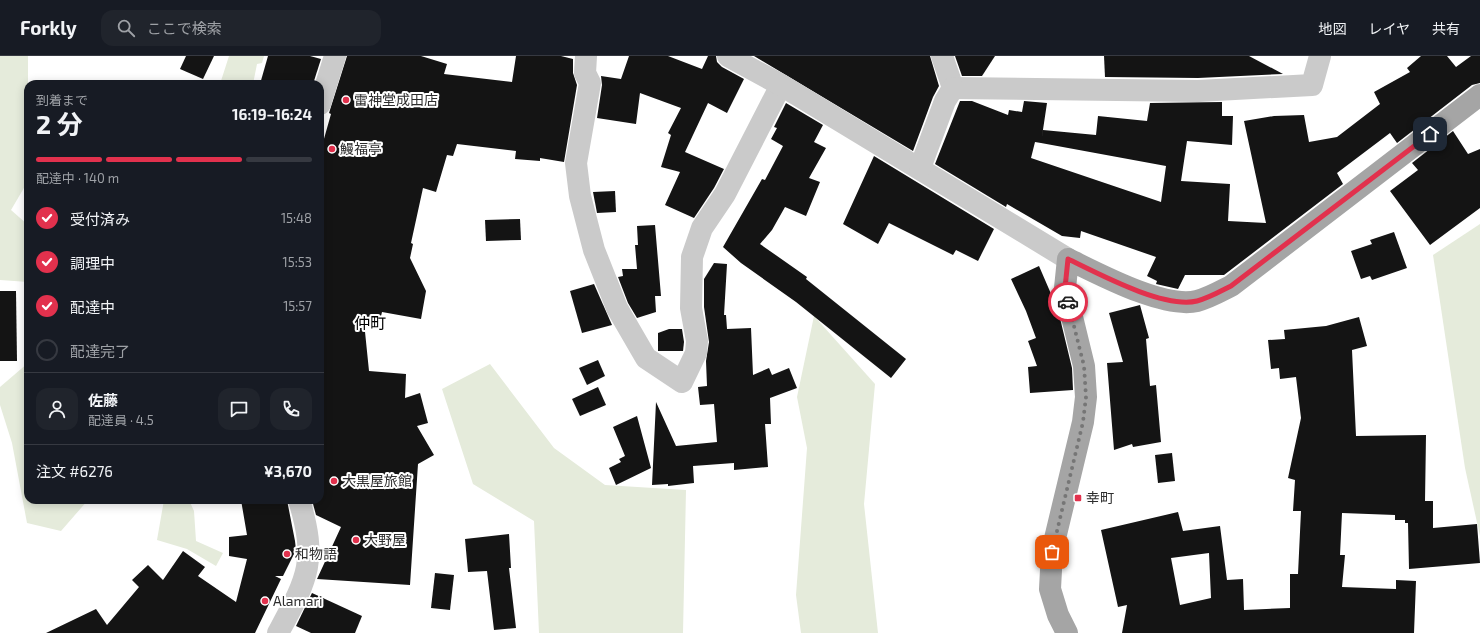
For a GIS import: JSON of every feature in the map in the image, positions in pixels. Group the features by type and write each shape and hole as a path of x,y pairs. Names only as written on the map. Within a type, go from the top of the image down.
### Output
{"main road":[{"path":"1067,633 1058,615 1050,589 1052,552 1083,422 1086,397 1084,366 1065,288 1068,259 1114,280 1171,302 1197,301 1231,286 1480,95"}],"street":[{"path":"324,91 335,56"},
{"path":"586,56 585,73 590,83 576,164 580,196 594,250 617,308 646,358 682,382 696,353 697,341 691,308 692,257 702,228 725,194 781,85"},
{"path":"728,56 781,85 1068,259"},
{"path":"942,56 953,88"},
{"path":"953,88 1190,91 1312,85 1320,56"},
{"path":"920,168 945,101 953,88"},
{"path":"278,633 301,588 306,574 309,552 307,529 300,504"}],"green space":[{"path":"0,56 28,56 28,80 24,80 24,188 11,210 24,221 24,282 0,280"},
{"path":"229,56 264,56 262,63 257,64 254,80 221,80"},
{"path":"1480,224 1480,536 1465,468 1433,255"},
{"path":"814,316 875,384 864,504 878,633 801,633 796,595 807,448 797,397"},
{"path":"490,364 554,448 605,485 686,490 683,633 539,633 534,521 473,484 442,389"},
{"path":"24,366 24,504 85,504 61,531 27,523 12,443 0,405 0,387"},
{"path":"163,504 191,504 194,511 196,541 223,553 216,566 187,549 157,540"}],"building":[{"path":"186,56 214,56 203,79 180,69"},
{"path":"268,56 310,56 321,59 314,80 261,80"},
{"path":"347,56 421,56 447,64 444,74 512,82 516,56 561,56 573,59 573,73 577,85 564,162 540,158 540,161 515,159 516,151 457,144 453,156 447,155 436,192 423,188 411,243 413,244 410,258 426,291 421,319 382,312 379,325 364,322 369,371 406,374 405,398 420,393 428,423 417,426 434,455 418,464 410,585 317,579 341,527 316,515 313,504 324,504 324,139 331,114 329,113"},
{"path":"629,56 668,56 702,69 708,56 716,56 717,62 722,67 744,79 727,113 708,103 685,152 724,169 714,188 694,218 665,205 680,172 661,167 671,135 668,133 681,108 640,93 636,124 597,118 602,85 601,76 621,79"},
{"path":"754,56 930,56 939,86 933,97 913,151"},
{"path":"955,56 995,56 982,76 962,76"},
{"path":"1104,56 1249,56 1283,74 1198,78 1105,77"},
{"path":"1421,56 1447,56 1456,67 1471,56 1480,56 1480,83 1472,85 1397,143 1390,133 1337,173 1343,184 1224,275 1185,275 1178,289 1156,284 1157,281 1147,276 1156,257 1081,231 1080,238 1062,236 1007,204 1006,207 935,164 960,101 972,101 1008,115 1009,110 1022,112 1024,101 1047,103 1041,143 1043,130 1096,135 1098,116 1147,121 1150,103 1222,102 1222,116 1233,116 1232,145 1187,141 1181,181 1230,184 1228,221 1266,223 1244,121 1274,116 1304,115 1309,142 1337,137 1380,104 1374,92 1410,72 1407,68","holes":["1035,142 1166,166 1161,202 1031,158"]},
{"path":"786,103 823,125 814,142 826,148 809,178 820,182 806,216 785,207 772,230 760,244 807,277 806,279 906,359 891,378 796,302 741,263 723,247 762,179 765,180 783,146 771,139 777,128 774,127"},
{"path":"1453,131 1468,154 1480,149 1480,208 1430,245 1390,191 1418,170 1412,163"},
{"path":"874,156 994,229 978,261 956,250 953,255 889,223 878,244 843,224"},
{"path":"615,191 616,212 597,213 593,192"},
{"path":"520,219 521,240 486,241 485,220"},
{"path":"655,225 661,296 655,296 656,312 637,318 628,303 618,277 623,276 622,269 637,269 635,245 638,245 637,226"},
{"path":"1394,232 1407,268 1372,280 1370,276 1361,279 1351,251 1372,244 1370,240"},
{"path":"714,263 727,264 724,315 726,315 727,329 751,328 753,375 769,368 772,375 789,368 797,388 770,398 771,424 765,424 768,467 734,470 734,463 693,466 694,483 668,486 668,484 652,485 656,402 676,446 717,442 714,404 700,405 698,387 707,386 706,361 709,342 704,307 704,279"},
{"path":"1039,266 1058,310 1072,368 1073,390 1030,393 1028,367 1037,366 1028,341 1036,338 1026,311 1011,279"},
{"path":"594,284 612,325 582,333 570,291"},
{"path":"0,291 16,291 17,361 0,361"},
{"path":"1140,305 1149,338 1146,339 1150,386 1156,385 1161,442 1133,447 1132,444 1114,450 1107,363 1123,362 1109,313"},
{"path":"1359,317 1367,346 1352,350 1356,436 1426,435 1425,501 1433,501 1433,528 1477,524 1480,563 1409,569 1408,523 1405,523 1405,520 1395,520 1395,515 1342,513 1340,555 1345,555 1342,587 1396,589 1396,580 1416,581 1414,633 1122,633 1127,605 1118,607 1101,530 1178,512 1183,531 1220,526 1227,580 1243,579 1244,610 1290,608 1290,574 1298,574 1301,511 1293,511 1295,480 1288,478 1301,418 1296,377 1280,379 1279,368 1271,369 1268,340 1285,339 1284,330 1326,326","holes":["1209,553 1211,598 1180,605 1171,558"]},
{"path":"669,329 682,329 684,342 683,351 658,351 658,333"},
{"path":"598,360 605,376 587,385 579,368"},
{"path":"598,387 606,405 580,416 572,399"},
{"path":"637,416 651,468 616,485 609,468 621,462 619,459 625,456 613,427"},
{"path":"1172,453 1175,481 1158,483 1155,455"},
{"path":"242,504 288,504 296,550 283,576 275,576 281,579 255,633 46,633 96,609 107,625 139,587 132,580 148,565 163,580 183,551 205,567 198,576 236,602 247,559 229,556 229,537 247,535"},
{"path":"509,534 511,568 509,568 516,628 494,630 487,571 468,572 465,539"},
{"path":"435,573 454,575 450,610 431,608"},
{"path":"312,593 362,616 355,633 311,633 296,626"}],"way so far":[{"path":"1052,552 1083,422 1086,397 1084,366 1068,302"}],"place":[{"name":"雷神堂成田店","path":"346,100"},
{"name":"鰻福亭","path":"332,149"},
{"name":"大黒屋旅館","path":"334,481"},
{"name":"幸町","path":"1078,498"},
{"name":"大野屋","path":"356,540"},
{"name":"和物語","path":"287,554"},
{"name":"Alamari","path":"265,601"}],"district":[{"name":"仲町","path":"370,323"}],"route":[{"path":"1068,302 1065,288 1068,259 1114,280 1171,302 1197,301 1231,286 1430,134"}]}
